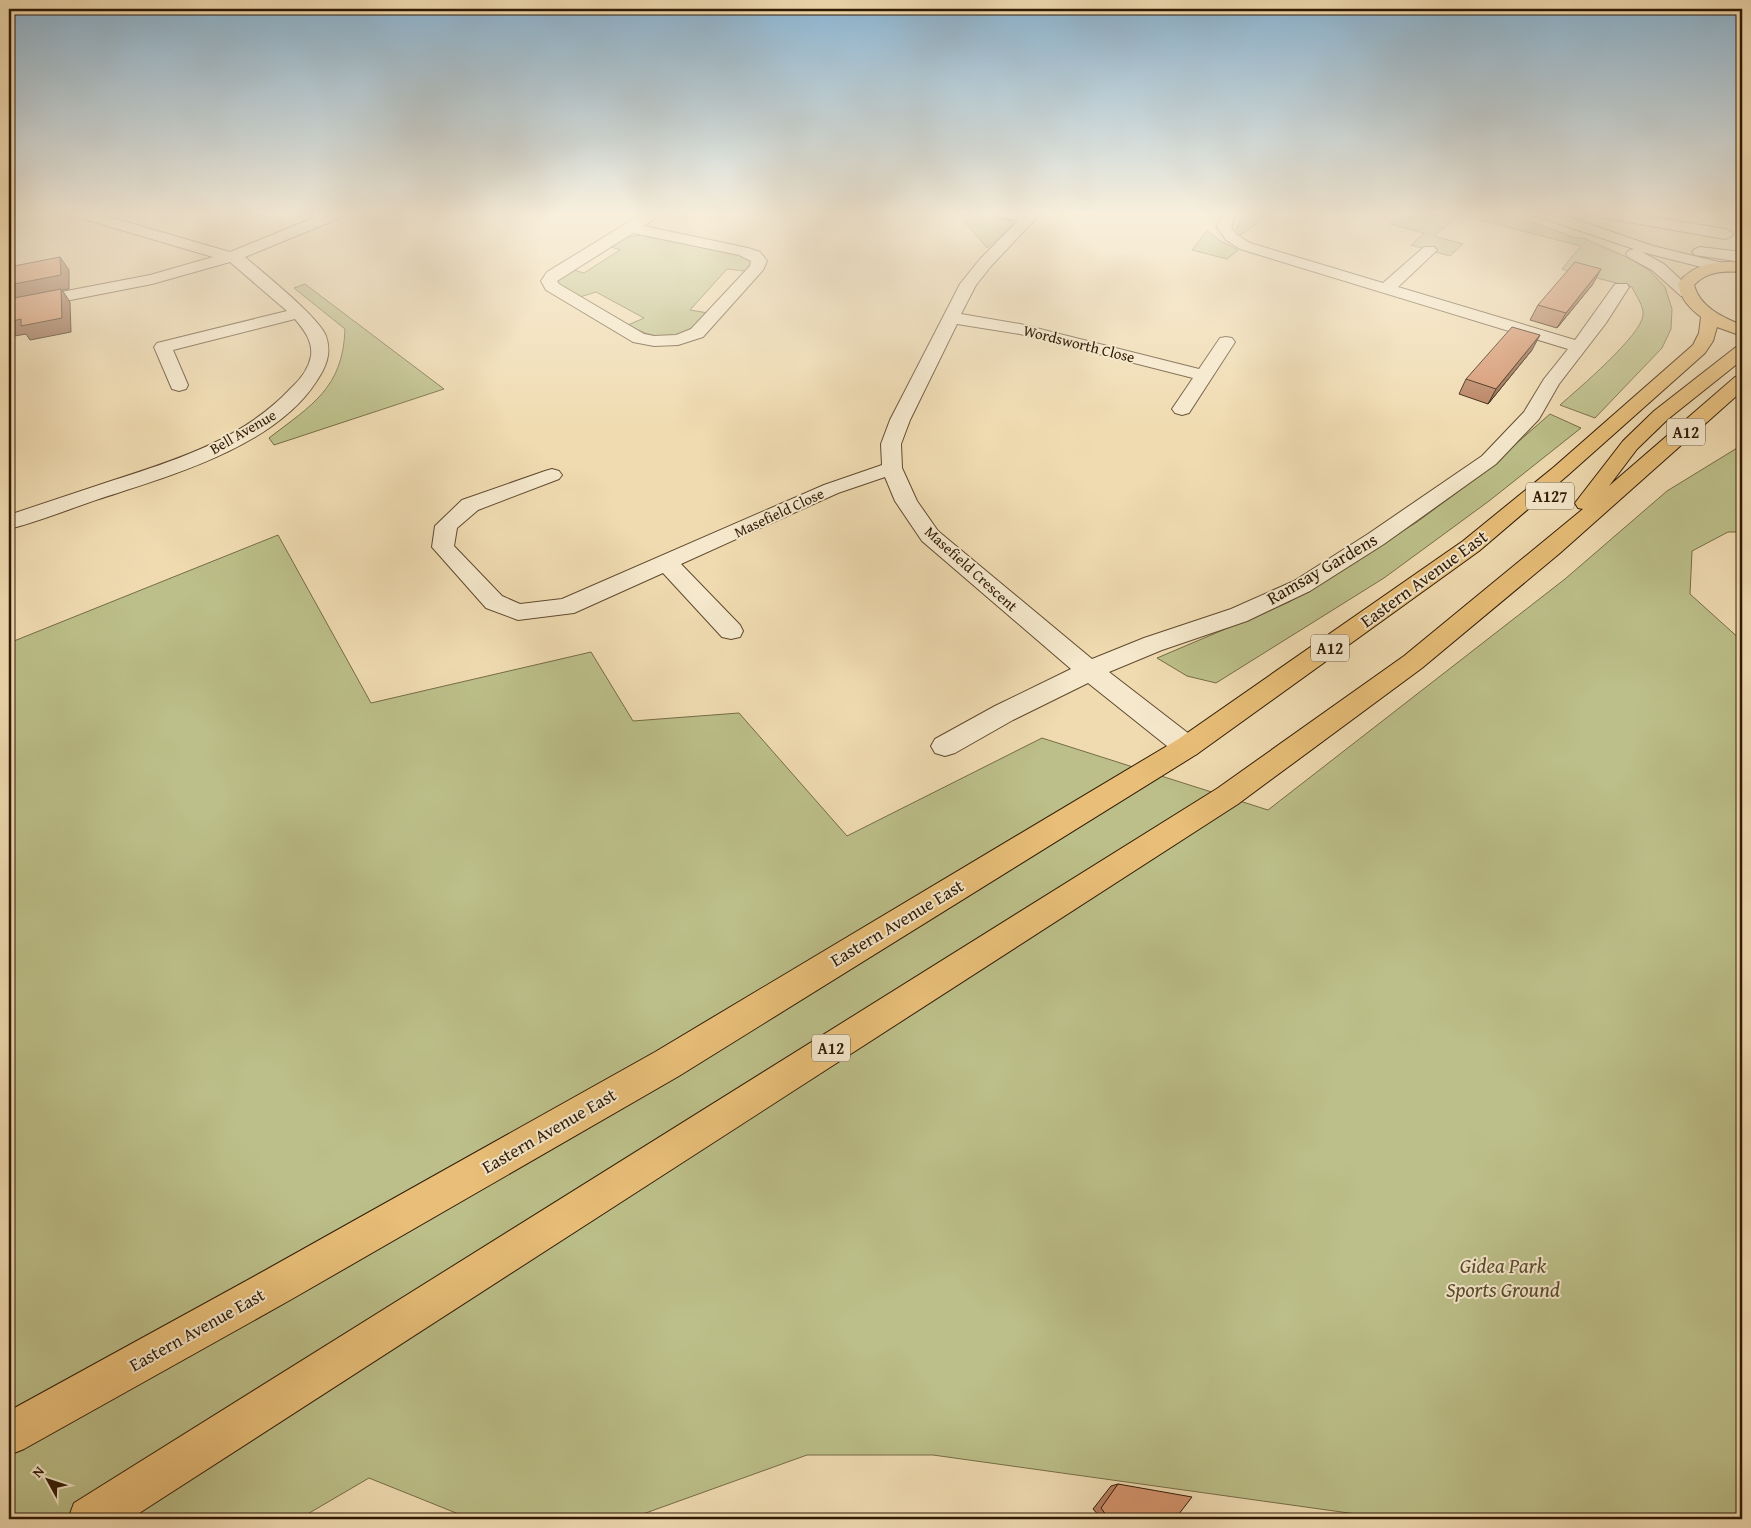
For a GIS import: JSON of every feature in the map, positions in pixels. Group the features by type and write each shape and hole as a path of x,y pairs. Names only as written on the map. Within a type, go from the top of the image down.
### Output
{"highway":[{"path":"1687,283 1686,293 1694,304 1709,315 1742,331"},
{"name":"Eastern Avenue East","path":"9,1434 278,1285 667,1064 1187,747 1471,546 1561,471 1699,349 1704,342 1709,328 1709,315"},
{"name":"A127","path":"1552,548 1630,445 1661,415 1742,351"},
{"name":"A12","path":"90,1519 1228,796 1413,662 1552,548 1742,381"},
{"name":"A127","path":"1471,546 1630,445"}],"street":[{"path":"9,307 126,283"},
{"name":"Bell Avenue","path":"9,522 175,467 233,440 276,414 305,385 315,370 320,356 317,335 299,313 265,283"},
{"path":"550,283 552,287 639,338 654,341 672,341 697,333 742,283"},
{"name":"Masefield Crescent","path":"969,283 953,318 900,420 891,444 892,468 906,502 930,536 987,586 1187,747"},
{"path":"1367,283 1579,347"},
{"path":"1386,289 1392,283"},
{"path":"1676,283 1686,293"},
{"name":"Ramsay Gardens","path":"944,746 1004,713 1091,670 1153,644 1239,615 1302,586 1376,539 1489,460 1532,415 1551,383 1621,287"},
{"path":"179,385 163,348 299,313"},
{"name":"Wordsworth Close","path":"953,318 1020,329 1203,375"},
{"path":"1182,409 1226,342"},
{"name":"Masefield Close","path":"552,475 470,505 446,526 443,547 494,602 518,612 566,607 830,489 892,468"},
{"path":"668,563 730,631"}],"green space":[{"path":"557,283 714,283 690,310 708,313 689,329 671,336 651,335 628,325 644,318 596,292 580,297"},
{"path":"1618,283 1662,283 1665,287 1672,309 1671,329 1662,348 1595,418 1560,405 1621,348 1640,324 1643,315 1642,308 1632,287"},
{"path":"305,284 444,389 274,445 269,438 311,405 331,381 343,349 345,329 294,288"},
{"path":"1550,414 1581,428 1489,501 1384,578 1216,683 1187,676 1157,658 1289,602 1417,522 1478,477"},
{"name":"Gidea Park Sports Ground","path":"1742,445 1742,532 1728,532 1692,551 1690,594 1742,641 1742,1519 1370,1519 1363,1515 933,1455 807,1455 629,1519 471,1519 369,1478 299,1519 9,1519 9,643 278,535 371,703 591,652 633,721 739,713 847,836 1042,738 1268,810 1565,579 1667,491"}],"building":[{"path":"1557,283 1590,283 1566,313 1538,305"},
{"path":"61,289 62,318 21,326 21,319 9,322 9,299"},
{"path":"1512,327 1540,335 1496,389 1466,379"},
{"path":"1118,1484 1192,1497 1175,1519 1109,1519 1101,1508"}]}
